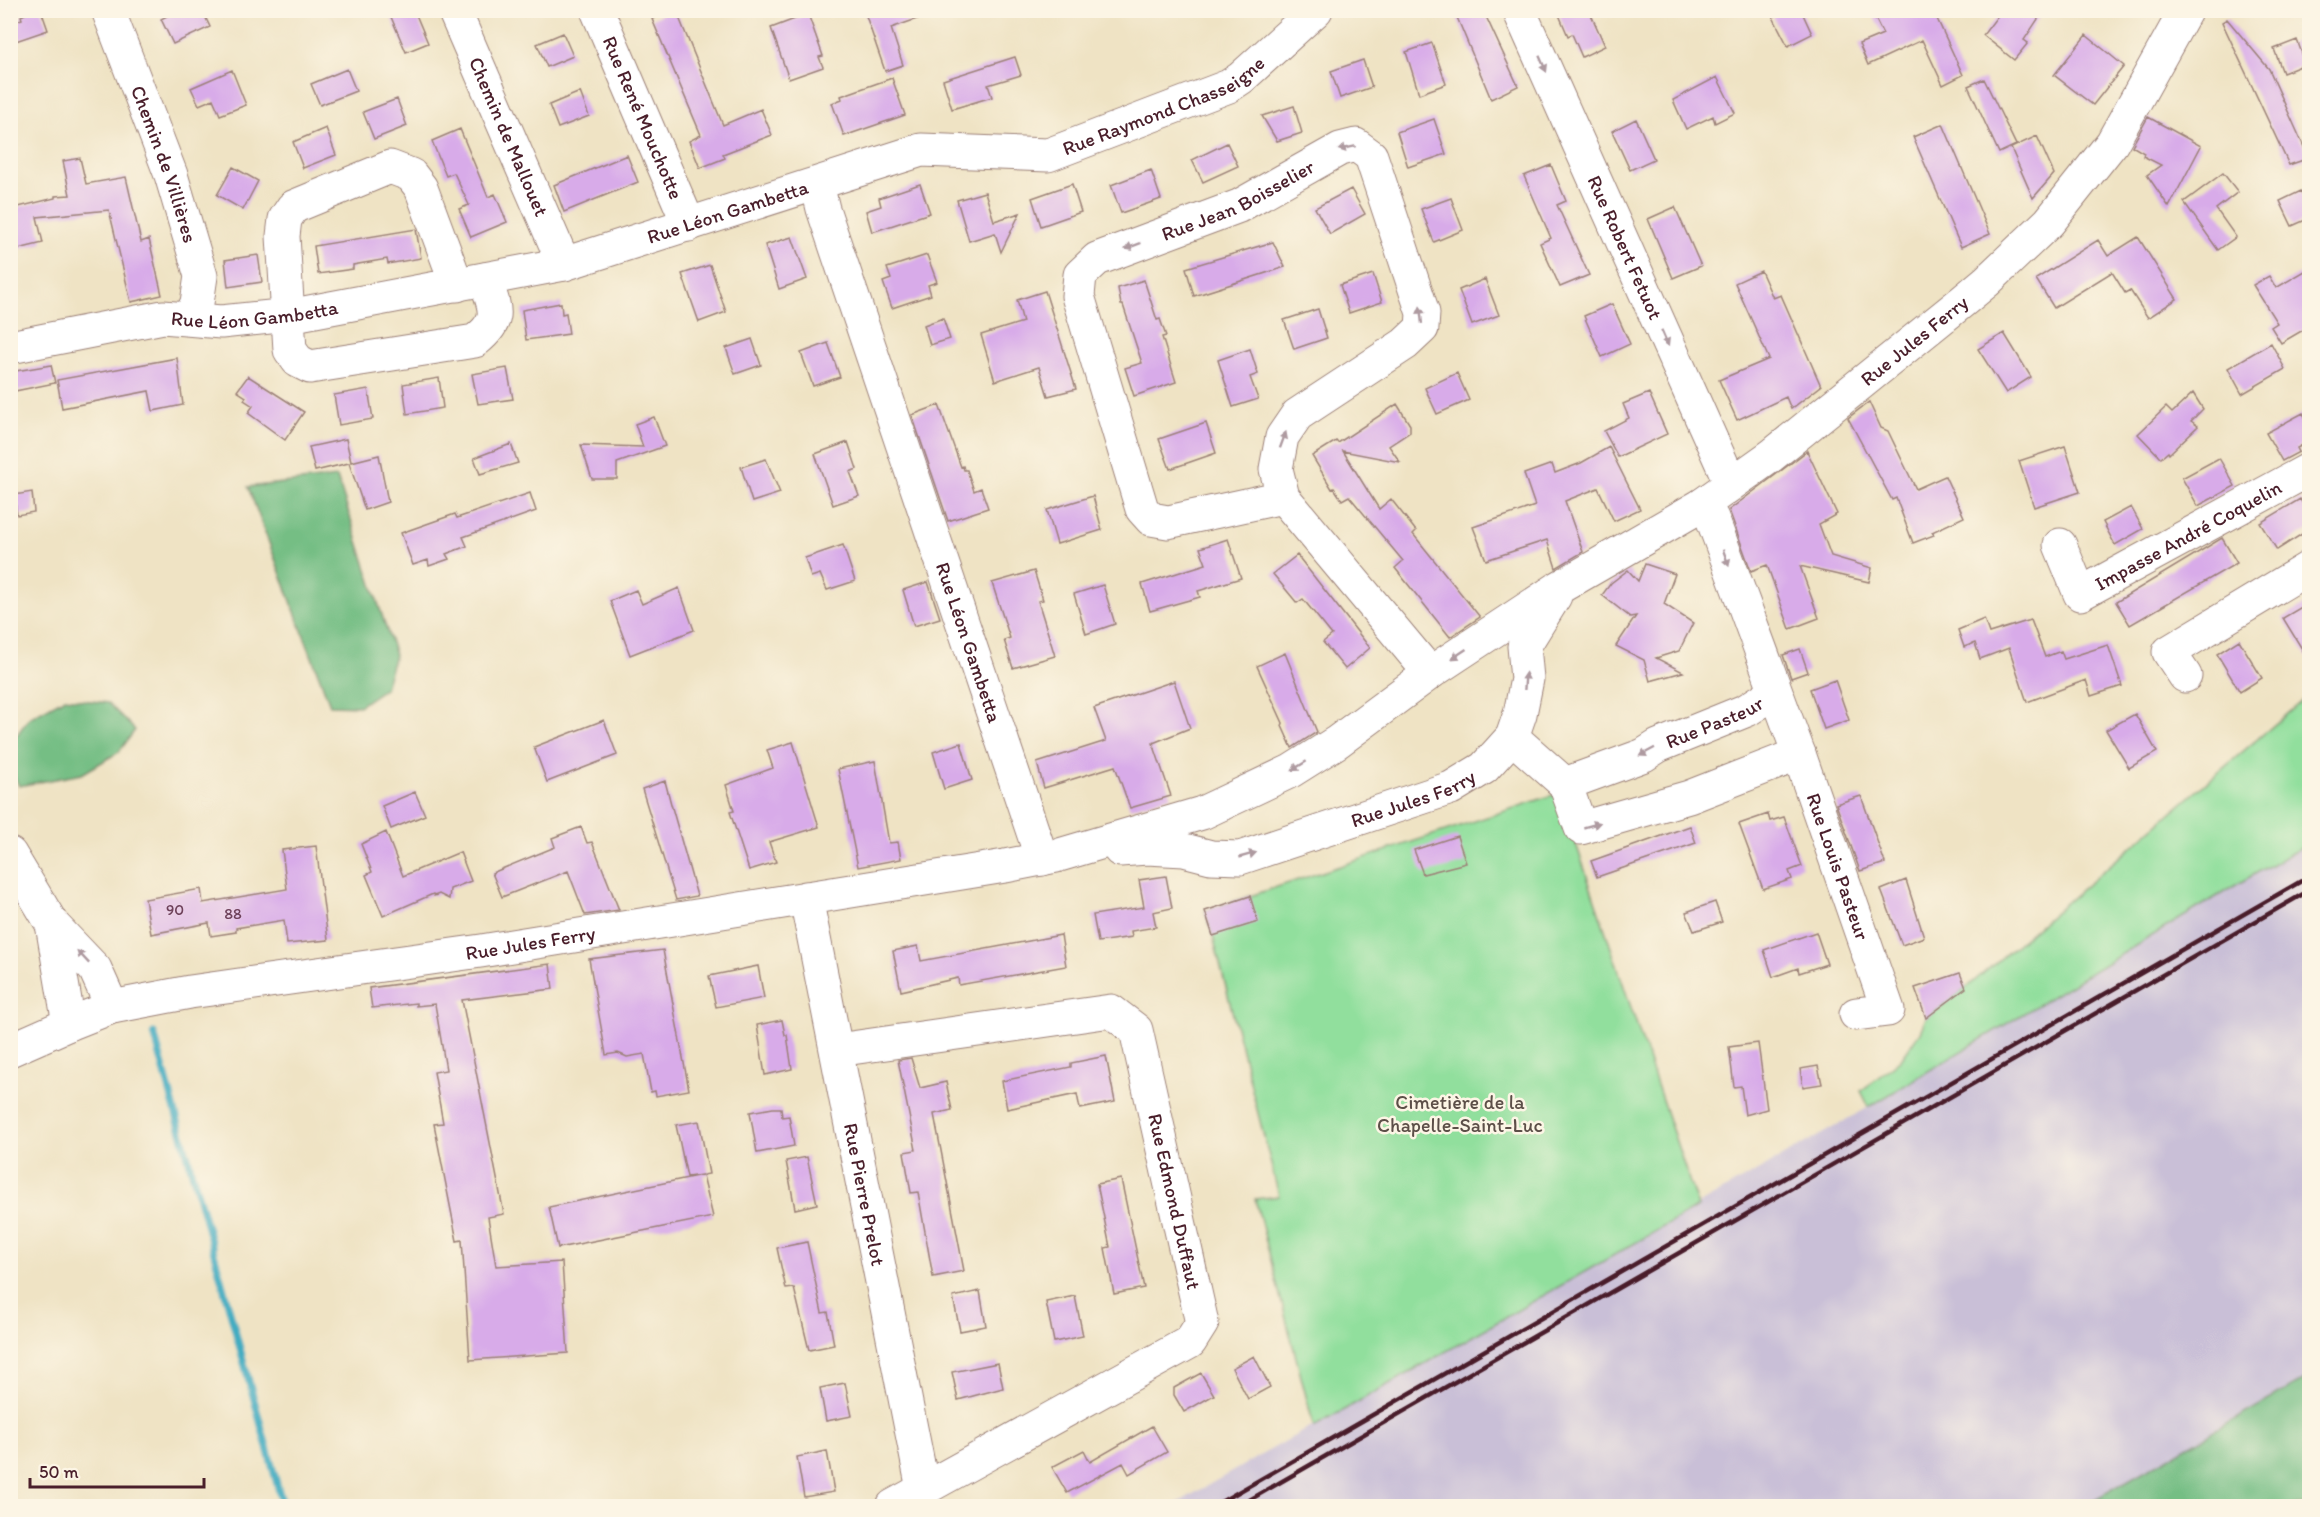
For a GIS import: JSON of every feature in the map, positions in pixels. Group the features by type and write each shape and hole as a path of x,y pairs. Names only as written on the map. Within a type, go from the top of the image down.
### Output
{"street":[{"name":"Chemin de Villières","path":"108,10 171,175 201,276 197,303 190,318"},
{"name":"Chemin de Mallouet","path":"454,10 564,264"},
{"name":"Rue René Mouchotte","path":"597,10 689,225"},
{"name":"Rue Raymond Chasseigne","path":"817,184 921,150 1048,155 1229,86 1242,78 1316,10"},
{"name":"Rue Robert Fetuot","path":"1519,10 1731,484"},
{"name":"Rue Jules Ferry","path":"1049,858 1203,813 1291,771 1337,742 1430,674 1560,587 1702,505 1771,456 1987,281 2049,222 2112,143 2186,10"},
{"name":"Rue Jean Boisselier","path":"1283,496 1168,522 1151,519 1142,509 1078,296 1080,275 1097,259 1239,206 1340,149 1356,145 1371,156 1423,313 1422,328 1405,344 1297,415 1282,437 1276,469 1283,496 1430,674"},
{"path":"390,168 411,175 421,188 471,282 495,309 490,329 475,341 310,367 298,361 290,350 285,219 293,207 390,168"},
{"name":"Rue Léon Gambetta","path":"10,347 163,317 221,322 289,316 564,264 817,184 827,220 1049,858"},
{"name":"Impasse André Coquelin","path":"2060,545 2080,594 2310,468"},
{"name":"Rue Pasteur","path":"1565,784 1644,755 1747,710 1775,692 1712,518 1702,505"},
{"path":"2185,676 2169,652 2310,567"},
{"name":"Rue Jules Ferry","path":"10,1050 112,1007 190,992 481,951 1049,858 1147,848 1184,850 1211,857 1240,858 1451,788 1484,768 1512,737 1520,714 1527,679 1524,646 1560,587"},
{"path":"1487,636 1506,639 1524,646"},
{"name":"Rue Louis Pasteur","path":"1775,692 1800,754 1888,1010 1856,1014"},
{"path":"1512,737 1565,784 1581,828 1689,797 1800,754"},
{"path":"1203,813 1195,825 1192,836 1211,857"},
{"path":"10,855 52,924 95,969 112,1007"},
{"name":"Rue Pierre Prelot","path":"806,898 923,1489"},
{"path":"52,924 69,1024"},
{"name":"Rue Edmond Duffaut","path":"837,1050 1111,1011 1136,1030 1202,1323 1190,1342 893,1506"}],"shaded area":[{"path":"2309,843 2309,1506 1172,1506 1869,1107"}],"green space":[{"path":"337,477 395,655 385,688 359,706 330,705 248,487"},
{"path":"2309,695 2309,843 1869,1107 1861,1091 1901,1059 1920,1032 1926,1018 1966,988"},
{"path":"65,698 108,703 135,730 119,752 82,774 19,786 11,770 11,743 29,718"},
{"name":"Cimetière de la Chapelle-Saint-Luc","path":"1559,793 1698,1207 1314,1427 1255,1199 1279,1196 1205,911"},
{"path":"2309,1377 2309,1506 2083,1506"}],"building":[{"path":"33,10 41,10 48,30 10,43 10,23 22,19 21,16"},
{"path":"178,10 202,10 210,27 173,44 161,19"},
{"path":"388,10 414,10 428,43 406,52"},
{"path":"676,10 723,125 761,109 772,135 723,154 725,158 700,168 689,141 701,135 652,19"},
{"path":"864,10 933,10 934,13 891,28 903,65 885,71"},
{"path":"1454,10 1483,10 1518,86 1491,99"},
{"path":"1557,10 1589,10 1605,46 1582,57 1572,34 1568,36"},
{"path":"1785,10 1801,10 1812,34 1788,46 1773,17"},
{"path":"1871,10 1933,10 1963,75 1943,85 1922,40 1868,65 1859,44 1883,34"},
{"path":"2002,10 2044,10 2024,40 2028,43 2014,60 1983,35"},
{"path":"808,14 823,56 819,57 823,67 789,79 771,28"},
{"path":"2227,19 2269,69 2309,158 2289,165 2222,22"},
{"path":"563,33 573,56 547,67 537,44"},
{"path":"2086,35 2124,66 2093,105 2054,75"},
{"path":"2297,40 2306,64 2283,73 2274,49"},
{"path":"1432,43 1446,84 1419,94 1406,52"},
{"path":"1015,57 1021,75 988,85 992,97 952,109 943,80"},
{"path":"1363,60 1372,87 1340,98 1331,71"},
{"path":"347,69 356,91 320,105 311,84"},
{"path":"232,70 246,105 220,115 213,99 199,105 191,88"},
{"path":"1717,77 1735,113 1715,123 1713,116 1686,129 1673,100"},
{"path":"892,78 905,115 844,136 832,103 842,99 841,96"},
{"path":"1984,79 2016,145 1999,153 1968,86"},
{"path":"580,92 589,116 558,128 549,105"},
{"path":"397,99 407,126 374,139 363,112"},
{"path":"1294,106 1302,133 1277,141 1262,116"},
{"path":"2148,117 2201,146 2169,207 2147,175 2161,165 2143,156 2144,153 2132,146"},
{"path":"1434,119 1446,154 1408,167 1397,132"},
{"path":"1636,119 1654,159 1630,170 1612,131"},
{"path":"1943,124 1990,234 1961,247 1913,137"},
{"path":"326,128 336,155 303,168 293,142"},
{"path":"460,129 488,197 495,194 507,222 471,237 459,209 469,205 454,173 446,176 432,141"},
{"path":"2037,136 2054,174 2033,198 2011,148"},
{"path":"1227,143 1238,166 1203,182 1192,160"},
{"path":"627,155 638,182 564,212 554,185"},
{"path":"80,158 86,184 126,177 141,242 149,239 162,295 131,302 109,210 37,217 43,243 10,251 10,209 55,198 55,196 70,195 63,161"},
{"path":"1551,165 1566,201 1557,205 1589,275 1560,287 1540,243 1551,238 1524,176"},
{"path":"233,167 258,181 243,210 217,195"},
{"path":"1151,170 1161,199 1121,213 1111,185"},
{"path":"2223,173 2238,192 2216,209 2236,237 2218,250 2184,202"},
{"path":"920,184 930,213 872,232 866,211 881,206 879,198"},
{"path":"1072,184 1081,212 1041,226 1032,198"},
{"path":"1351,189 1365,214 1330,234 1315,208"},
{"path":"2301,191 2310,210 2310,218 2292,226 2280,201"},
{"path":"985,192 994,221 1020,213 1001,252 995,233 969,241 957,200"},
{"path":"1451,198 1463,230 1434,242 1421,209"},
{"path":"1675,207 1701,266 1673,278 1648,219"},
{"path":"416,229 421,258 388,264 387,259 353,265 353,269 318,274 314,246"},
{"path":"792,237 807,279 779,289 765,245"},
{"path":"2138,237 2177,299 2148,318 2130,290 2125,293 2112,272 2054,308 2036,279 2098,240 2108,256"},
{"path":"1273,242 1285,267 1194,296 1186,268"},
{"path":"258,255 262,282 228,287 225,260"},
{"path":"927,255 937,282 928,285 931,295 892,308 883,282 891,279 887,268"},
{"path":"710,265 726,312 699,322 682,274"},
{"path":"2310,268 2310,326 2281,343 2271,327 2277,323 2253,285 2269,276 2276,288"},
{"path":"1761,271 1773,298 1781,295 1821,386 1791,409 1786,397 1737,420 1719,380 1769,359 1735,283"},
{"path":"1373,274 1382,302 1349,313 1340,285"},
{"path":"1485,279 1499,315 1472,325 1459,290"},
{"path":"1144,280 1157,320 1160,319 1166,336 1162,337 1176,382 1134,396 1125,368 1142,363 1123,305 1121,305 1118,288"},
{"path":"1045,291 1076,389 1048,396 1039,367 995,381 981,335 1023,322 1017,300"},
{"path":"561,303 562,314 566,313 569,334 526,340 522,310"},
{"path":"1612,304 1630,344 1602,357 1584,316"},
{"path":"1318,309 1327,338 1294,349 1284,320"},
{"path":"943,318 950,339 930,345 924,325"},
{"path":"2004,333 2031,377 2006,393 1978,349"},
{"path":"752,339 761,365 735,374 726,348"},
{"path":"828,343 840,377 813,386 801,353"},
{"path":"2271,343 2285,369 2242,394 2228,368"},
{"path":"1250,349 1258,374 1250,377 1258,399 1233,407 1218,360"},
{"path":"177,358 183,405 153,411 149,391 62,408 57,380"},
{"path":"51,365 55,383 10,392 10,372"},
{"path":"507,368 513,399 478,404 472,374"},
{"path":"1457,373 1469,400 1437,414 1425,388"},
{"path":"248,376 304,412 285,440 248,413 253,406 237,391"},
{"path":"439,378 443,408 407,414 403,384"},
{"path":"368,389 373,419 339,425 334,395"},
{"path":"1649,393 1667,434 1618,457 1604,431 1629,418 1623,404"},
{"path":"2193,393 2203,409 2191,421 2198,426 2169,454 2168,452 2161,458 2138,434 2166,407 2172,413"},
{"path":"1869,402 1881,428 1888,431 1916,489 1945,476 1964,517 1932,532 1934,535 1913,543 1896,498 1892,500 1848,418"},
{"path":"1397,404 1410,425 1410,432 1389,446 1400,462 1343,451 1379,509 1391,499 1416,531 1413,534 1480,617 1450,637 1395,568 1403,561 1349,496 1342,500 1334,488 1332,489 1312,456 1336,441 1338,443"},
{"path":"939,405 961,467 967,470 974,491 981,488 988,508 948,521 912,415"},
{"path":"2303,413 2310,425 2310,441 2297,448 2299,452 2282,461 2266,433"},
{"path":"654,417 665,446 617,463 617,479 592,479 581,445 643,447 635,424"},
{"path":"1206,423 1216,453 1170,469 1159,439"},
{"path":"346,439 351,462 379,455 388,502 365,510 349,463 315,471 309,447"},
{"path":"848,442 857,469 850,472 859,496 833,505 815,454"},
{"path":"511,444 518,463 480,474 474,458"},
{"path":"2065,446 2080,492 2034,507 2019,461"},
{"path":"1609,447 1640,509 1614,521 1598,488 1565,501 1583,552 1556,568 1547,540 1486,560 1473,527 1535,506 1524,474 1552,464 1555,473 1581,463"},
{"path":"1807,451 1837,514 1819,524 1831,556 1872,568 1869,582 1800,566 1819,618 1790,629 1767,565 1751,571 1729,510"},
{"path":"2219,458 2235,486 2198,506 2182,478"},
{"path":"766,459 780,493 752,502 741,467"},
{"path":"32,492 34,512 17,515 14,495"},
{"path":"530,493 536,511 463,537 467,546 446,554 449,559 429,566 428,560 413,565 401,533 455,514 457,518"},
{"path":"1093,496 1102,530 1057,544 1047,510"},
{"path":"2300,499 2310,515 2310,529 2277,550 2260,523"},
{"path":"2131,507 2143,529 2115,545 2103,522"},
{"path":"2222,538 2237,563 2130,625 2116,602"},
{"path":"1228,539 1241,578 1198,591 1200,597 1150,611 1142,584 1206,564 1200,548"},
{"path":"843,545 855,581 827,590 820,574 811,577 805,558"},
{"path":"1297,555 1370,648 1345,669 1323,642 1332,635 1303,599 1297,603 1273,574"},
{"path":"1645,564 1675,574 1664,604 1693,623 1679,651 1656,658 1683,672 1650,681 1644,660 1616,646 1636,616 1630,617 1602,595 1611,583 1628,570 1638,581"},
{"path":"1034,571 1043,600 1038,601 1055,656 1013,668 1004,640 1010,638 992,583"},
{"path":"928,582 940,618 914,626 903,590"},
{"path":"1103,585 1115,624 1086,634 1074,594"},
{"path":"679,588 694,630 630,655 610,601 636,590 642,604"},
{"path":"2310,602 2310,662 2283,618"},
{"path":"1984,619 1989,633 2031,620 2045,657 2061,651 2064,659 2108,645 2122,686 2091,696 2086,680 2027,702 2009,648 1980,659 1975,643 1964,647 1958,630"},
{"path":"2239,640 2262,678 2240,692 2217,654"},
{"path":"1800,649 1808,672 1791,678 1783,655"},
{"path":"1285,653 1317,732 1292,748 1257,666"},
{"path":"1835,680 1849,720 1824,729 1810,689"},
{"path":"1174,681 1190,728 1153,743 1171,796 1130,808 1115,766 1044,788 1037,763 1106,741 1094,708"},
{"path":"2135,714 2157,752 2129,768 2106,730"},
{"path":"604,720 617,755 547,782 534,747"},
{"path":"793,742 819,827 769,842 776,862 749,870 730,812 734,811 726,785 773,768 767,750"},
{"path":"961,743 972,780 944,789 933,752"},
{"path":"875,761 889,843 898,842 901,859 858,867 838,769"},
{"path":"665,781 697,896 676,900 642,789"},
{"path":"415,792 425,815 391,829 382,806"},
{"path":"1861,796 1885,863 1860,871 1836,804"},
{"path":"1768,814 1770,821 1784,817 1802,866 1789,871 1792,879 1763,889 1739,824"},
{"path":"1690,826 1696,843 1597,877 1591,861"},
{"path":"581,827 587,843 592,842 619,910 585,915 568,871 502,897 492,873 555,847 552,838"},
{"path":"386,832 403,876 460,852 471,881 450,889 449,899 433,894 383,916 366,875 372,872 361,844"},
{"path":"1457,836 1466,863 1423,874 1414,850"},
{"path":"316,846 328,940 287,944 284,920 236,928 236,932 211,936 209,923 151,934 145,899 201,889 203,903 287,889 282,850"},
{"path":"1166,876 1172,908 1153,912 1156,927 1131,931 1132,937 1098,942 1093,915 1144,907 1139,880"},
{"path":"1906,880 1924,937 1902,945 1881,890"},
{"path":"1250,896 1258,922 1213,936 1205,911"},
{"path":"1715,902 1722,922 1694,931 1686,912"},
{"path":"1816,932 1827,964 1799,973 1798,968 1773,977 1764,950"},
{"path":"1061,935 1066,966 959,985 958,978 901,991 893,951 918,946 921,961"},
{"path":"663,950 689,1090 656,1096 655,1091 651,1092 644,1054 627,1057 618,1053 606,1055 589,959"},
{"path":"550,964 553,989 462,1000 504,1214 488,1217 496,1266 562,1262 568,1353 470,1360 462,1240 457,1241 434,1124 443,1123 434,1072 446,1070 435,1004 416,1006 416,1003 372,1008 369,988"},
{"path":"758,966 764,998 716,1007 709,976"},
{"path":"1960,973 1966,988 1926,1018 1915,988"},
{"path":"782,1020 785,1035 787,1035 792,1069 765,1075 757,1025"},
{"path":"1758,1043 1767,1109 1745,1115 1741,1086 1734,1087 1729,1047"},
{"path":"1106,1056 1115,1102 1080,1109 1077,1094 1007,1109 1002,1081 1071,1067 1071,1063"},
{"path":"911,1058 920,1088 946,1082 952,1110 934,1114 964,1271 933,1277 918,1192 911,1193 904,1152 916,1150 898,1060"},
{"path":"1818,1066 1822,1084 1803,1087 1800,1069"},
{"path":"781,1108 782,1117 789,1116 794,1146 757,1153 750,1112"},
{"path":"699,1121 709,1174 703,1175 713,1217 558,1248 549,1207 702,1175 687,1177 676,1125"},
{"path":"807,1157 817,1204 795,1209 786,1161"},
{"path":"1121,1179 1144,1288 1114,1294 1105,1248 1110,1247 1097,1184"},
{"path":"807,1242 822,1313 828,1312 834,1345 809,1350 794,1288 786,1289 777,1248"},
{"path":"980,1291 986,1326 960,1331 953,1297"},
{"path":"1075,1296 1083,1336 1054,1342 1046,1302"},
{"path":"1254,1356 1270,1387 1248,1399 1232,1368"},
{"path":"998,1363 1003,1388 958,1400 952,1372"},
{"path":"1201,1373 1214,1395 1184,1412 1174,1395 1174,1388"},
{"path":"845,1383 852,1416 826,1421 820,1388"},
{"path":"1152,1426 1167,1452 1129,1474 1123,1463 1067,1493 1052,1467 1084,1450 1090,1462"},
{"path":"827,1451 834,1492 804,1497 797,1457"}],"waterway":[{"path":"154,1033 283,1506"}],"railway":[{"path":"1214,1506 2310,876"},
{"path":"1239,1506 2310,890"}]}
